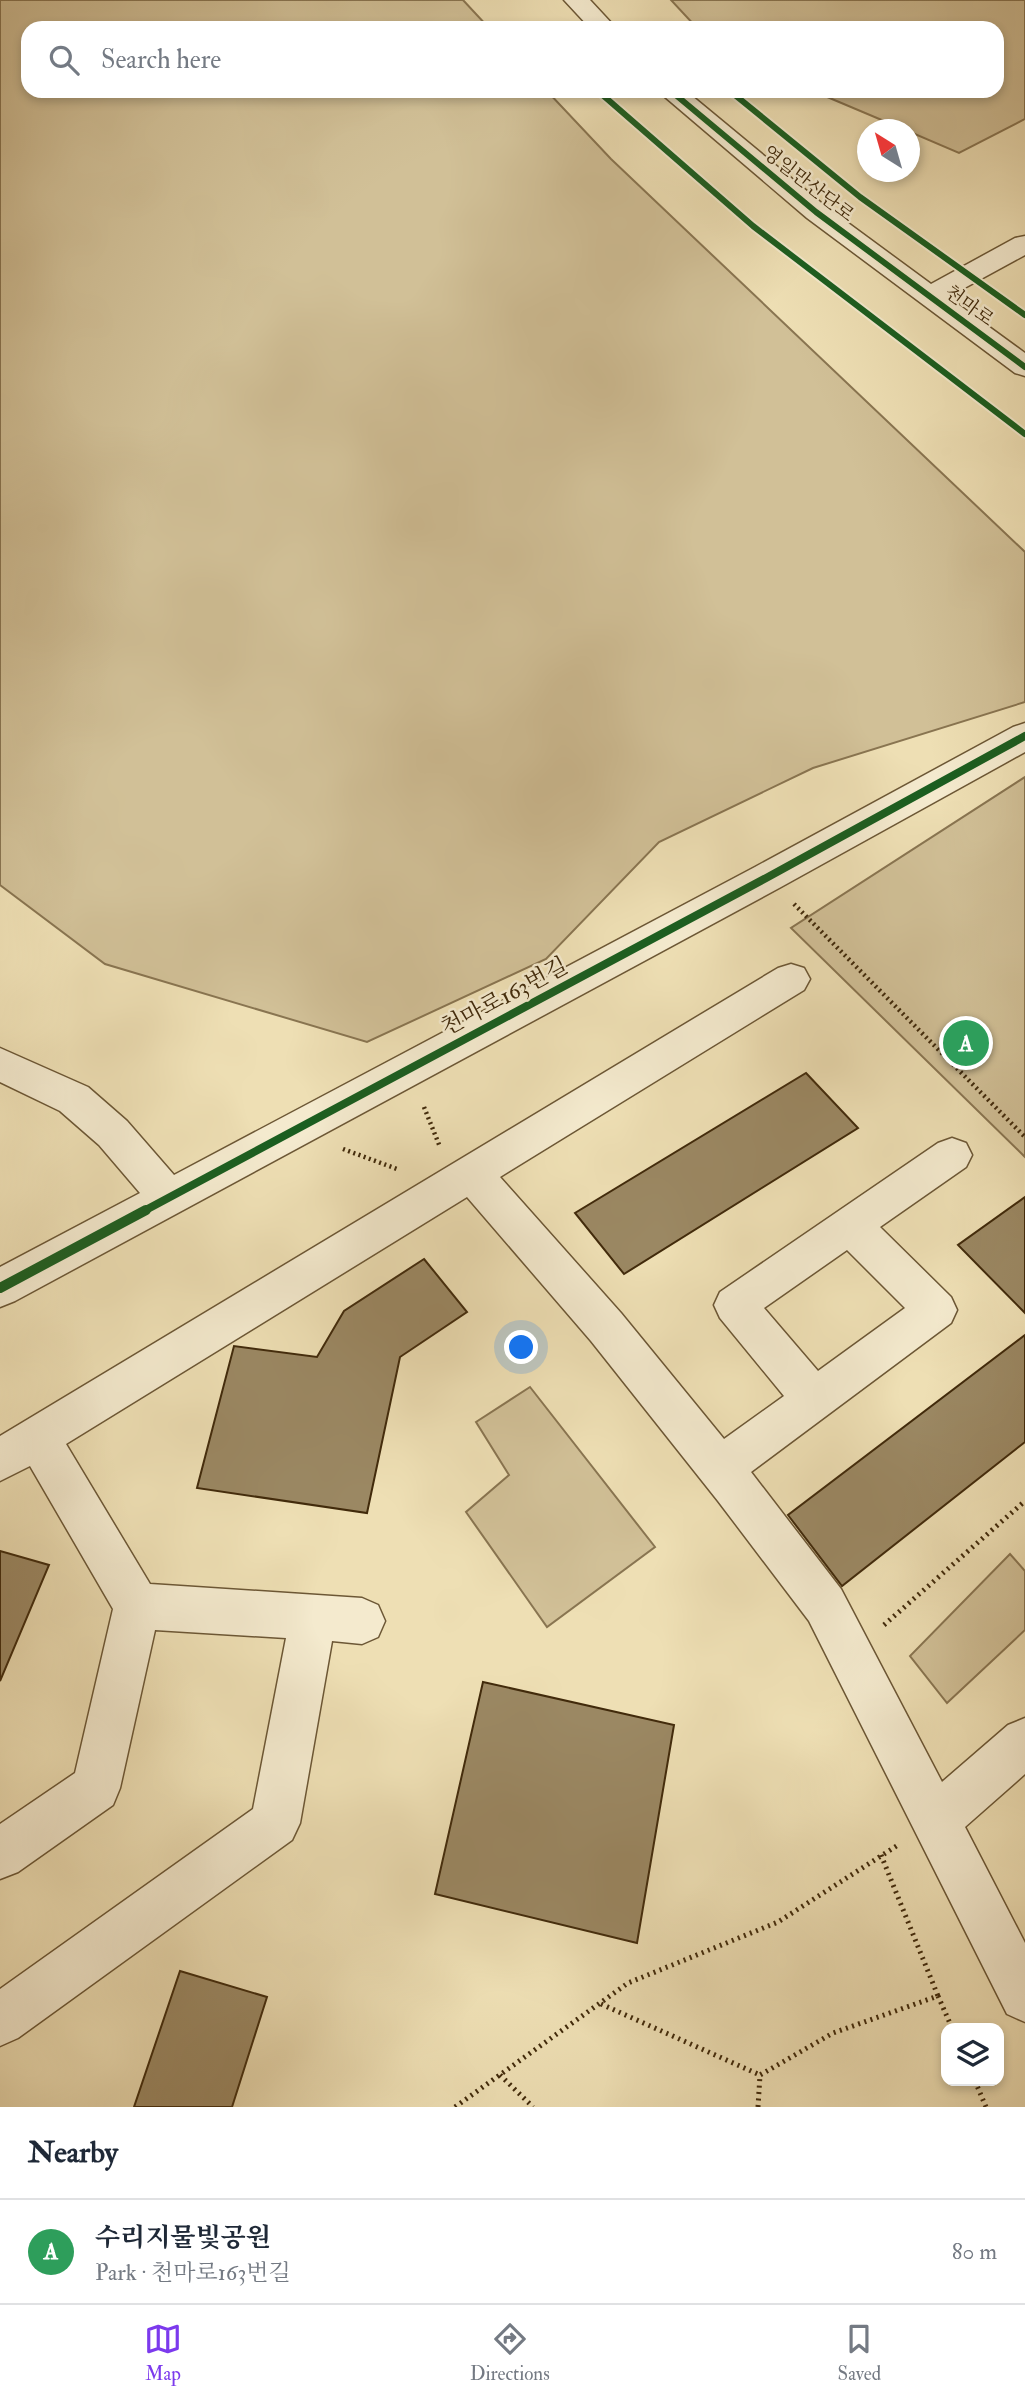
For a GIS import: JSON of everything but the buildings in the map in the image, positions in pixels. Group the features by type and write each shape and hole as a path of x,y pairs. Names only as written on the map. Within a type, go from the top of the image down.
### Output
{"street":[{"path":"576,0 597,21"},
{"name":"영일만산단로","path":"679,98 805,203 929,296"},
{"path":"929,296 1025,244"},
{"name":"천마로","path":"929,296 1025,367"},
{"name":"천마로163번길","path":"0,1288 768,877 1025,736"},
{"path":"362,1620 137,1606 18,1449 453,1165 791,979"},
{"path":"0,1064 74,1099 113,1133 168,1196"},
{"path":"813,1398 735,1305 952,1155"},
{"path":"453,1165 606,1327 720,1468 825,1605 1025,1996"},
{"path":"720,1468 936,1310 850,1225"},
{"path":"0,1854 96,1788 137,1606"},
{"path":"0,2020 275,1823 313,1616"},
{"path":"935,1821 1025,1742"}],"path":[{"path":"768,877 1025,1137"},
{"path":"409,1068 441,1151 453,1165"},
{"path":"293,1130 405,1172"},
{"path":"851,1654 1025,1501"},
{"path":"455,2107 628,1983 778,1922 935,1821"},
{"path":"881,1856 950,2023"},
{"path":"760,2075 833,2033 937,1996"},
{"path":"601,2003 760,2075"},
{"path":"500,2075 533,2107"},
{"path":"758,2107 760,2075"},
{"path":"977,2086 986,2107"}],"shaded area":[{"path":"0,0 463,0 482,21 21,21 21,98 554,98 611,159 1025,552 1025,702 813,768 659,842 546,959 367,1042 105,964 0,885"},
{"path":"671,0 1025,0 1025,119 959,153 920,136 920,119 879,119 830,98 1004,98 1004,21 690,21"},
{"path":"1025,777 1025,1157 791,928"},
{"path":"530,1387 655,1547 547,1627 466,1512 509,1475 476,1422"},
{"path":"1010,1554 1025,1571 1025,1630 947,1703 910,1656"}],"cycle path":[{"path":"606,98 753,226 1025,434"},
{"path":"679,98 816,212 1025,367"},
{"path":"739,98 860,197 1025,315"},
{"path":"0,1288 768,877 1025,736"}],"place":[{"name":"수리지물빛공원","path":"966,1043"}]}
